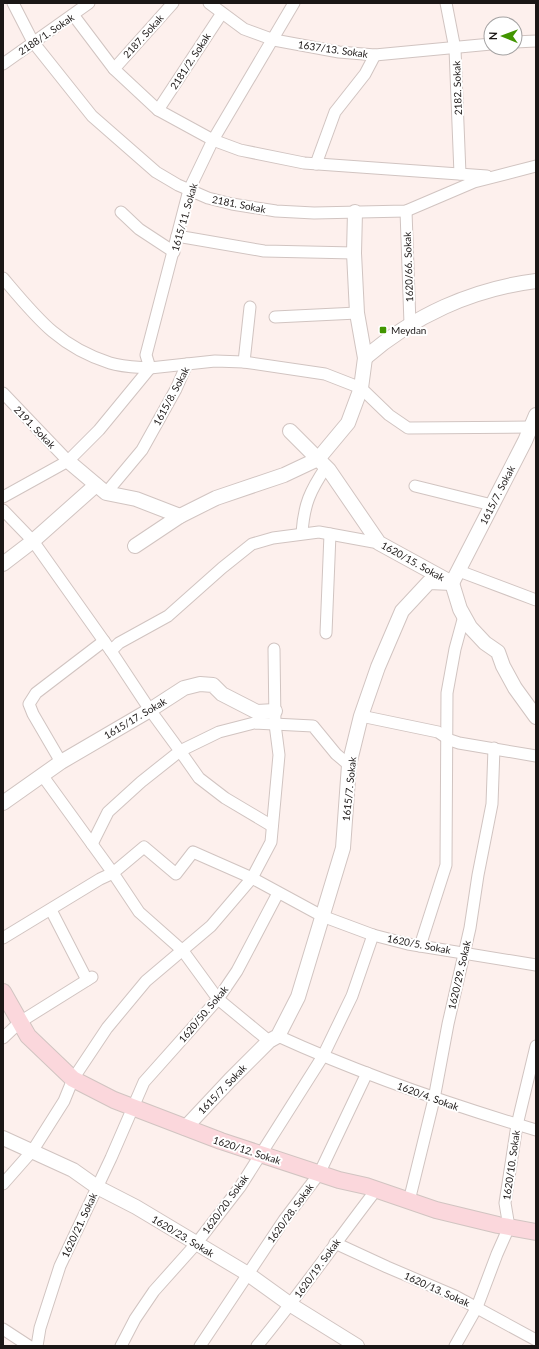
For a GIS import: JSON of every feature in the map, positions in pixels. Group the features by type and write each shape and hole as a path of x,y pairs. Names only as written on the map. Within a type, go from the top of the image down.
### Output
{"main road":[{"name":"1620/12. Sokak","path":"3,992 28,1036 73,1079 132,1108 221,1141 319,1174 376,1190 436,1210 536,1232"}],"street":[{"name":"2181. Sokak","path":"13,3 32,42 92,116 156,172 189,190 208,198 232,204 276,211 314,213 406,211 474,182 536,166"},
{"name":"2188/1. Sokak","path":"3,64 32,42 74,16 89,3"},
{"name":"2187. Sokak","path":"114,69 173,3"},
{"name":"1637/13. Sokak","path":"209,3 244,29 274,40 339,52 375,55 412,50 455,49 483,45"},
{"name":"1615/11. Sokak","path":"150,368 146,354 174,252 189,190 213,140 274,40 294,3"},
{"name":"2182. Sokak","path":"446,3 455,49 460,174"},
{"name":"2181/2. Sokak","path":"158,110 222,13"},
{"name":"2181. Sokak","path":"74,16 114,69 158,110 213,140 240,150 304,163 498,176"},
{"path":"523,42 536,41"},
{"path":"316,164 335,112 365,74 375,55"},
{"name":"1620/66. Sokak","path":"406,211 410,324"},
{"path":"121,212 139,229 174,252"},
{"path":"302,533 304,512 308,496 322,463 348,423 361,388 365,358 357,313 354,253 355,212"},
{"path":"177,236 264,251 354,253"},
{"path":"4,281 28,308 59,338 79,350 111,364 150,368 187,364"},
{"path":"365,358 382,343 410,324 467,296 536,281"},
{"path":"244,362 250,307"},
{"path":"275,317 357,313"},
{"name":"1615/8. Sokak","path":"101,489 142,450 176,389 187,364 215,361 244,362 325,374 361,388 390,415 408,428 533,421"},
{"path":"3,497 68,462 99,430 150,368"},
{"name":"2191. Sokak","path":"3,393 68,462"},
{"name":"1615/7. Sokak","path":"185,1128 274,1038 298,997 343,848 349,765 361,716 378,667 402,611 429,582 455,577 533,421"},
{"name":"1620/15. Sokak","path":"290,431 322,463 379,543 455,577 464,616 470,627 485,643 498,652 503,666 515,688 536,717"},
{"path":"68,462 101,489 136,499 180,516"},
{"path":"135,546 180,516 216,498 322,463"},
{"path":"415,486 492,505"},
{"path":"3,564 101,489"},
{"path":"3,510 33,541 199,778 225,798 272,826"},
{"path":"111,651 119,643 168,616 222,568 252,544 273,538 302,533 319,532 379,543"},
{"path":"326,634 330,534"},
{"path":"455,577 536,600"},
{"path":"420,946 446,865 447,693 455,649 464,616"},
{"path":"61,762 33,714 29,704 36,693 104,642"},
{"path":"3,1184 33,1150 64,1101 73,1079 106,1028 146,981 183,952 211,926 252,878 271,842 279,755 275,718 274,649"},
{"name":"1615/17. Sokak","path":"3,803 61,762 150,710 184,688 200,684 213,685 222,694 257,712 275,718"},
{"path":"361,716 417,726 438,732 450,740 460,743 536,756"},
{"path":"92,844 108,812 141,782 180,751 219,732 275,718 313,726 336,754 349,765"},
{"name":"1620/29. Sokak","path":"409,1201 434,1099 448,1024 465,953 492,804 494,748"},
{"name":"1620/4. Sokak","path":"42,775 113,873 139,912 183,952 218,999 274,1038 434,1099 536,1130"},
{"name":"1620/5. Sokak","path":"113,873 144,847 176,874 193,852 252,878 322,916 374,935 420,946 536,965"},
{"path":"3,938 100,879 113,873"},
{"name":"1620/50. Sokak","path":"132,1108 144,1082 218,999 237,971 278,893"},
{"path":"3,1038 20,1022 90,979 51,910"},
{"name":"1620/20. Sokak","path":"121,1346 135,1319 154,1291 196,1244 240,1187 322,1056 352,996 374,935"},
{"name":"1620/10. Sokak","path":"510,1227 505,1203 517,1125 536,1046"},
{"name":"1620/28. Sokak","path":"200,1346 214,1322 284,1220 319,1174 367,1073"},
{"name":"1620/21. Sokak","path":"37,1346 40,1328 60,1266 111,1158 132,1108"},
{"name":"1620/23. Sokak","path":"3,1138 33,1150 73,1170 97,1187 136,1207 248,1274 291,1305 353,1345"},
{"name":"1620/19. Sokak","path":"257,1346 291,1305 335,1243 376,1190"},
{"path":"455,1346 477,1307 497,1254 510,1227"},
{"name":"1620/13. Sokak","path":"335,1243 387,1268 455,1296 536,1340"},
{"path":"3,1329 29,1346"}],"place":[{"name":"Meydan","path":"383,330"}]}
